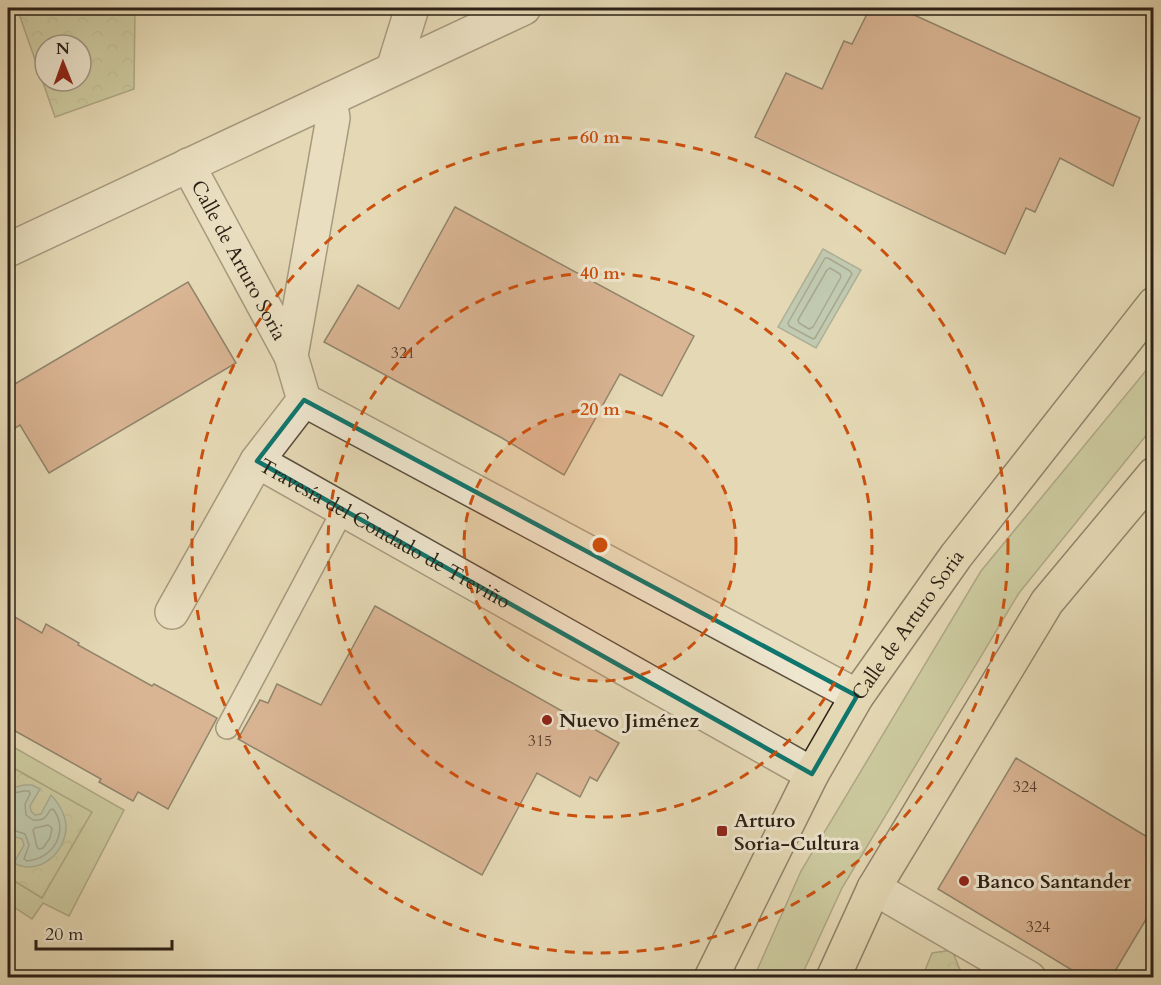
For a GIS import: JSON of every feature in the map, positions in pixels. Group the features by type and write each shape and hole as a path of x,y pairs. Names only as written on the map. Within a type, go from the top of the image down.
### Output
{"main road":[{"name":"Calle de Arturo Soria","path":"711,978 812,774 857,696 956,556 1154,304"},
{"path":"833,978 874,888 1047,602 1154,474"}],"street":[{"path":"393,69 411,8"},
{"path":"8,250 524,8"},
{"path":"330,99 333,118 291,356 304,400 857,696"},
{"name":"Calle de Arturo Soria","path":"188,165 291,356"},
{"name":"Travesía del Condado de Treviño","path":"304,400 256,461 812,774"},
{"path":"172,612 256,461"},
{"path":"874,888 1029,978"}],"lane":[{"path":"227,728 343,510"}],"highlighted area":[{"path":"304,400 857,696 812,774 257,461"}],"green space":[{"path":"17,8 135,8 134,89 55,117 47,93 93,93 93,33 33,33 33,54"},
{"path":"1153,362 1153,427 1019,593 842,888 801,977 754,977 801,871 981,571"},
{"path":"8,744 124,810 69,916 43,903 32,919 8,903 8,877 42,898 91,812 8,765"},
{"path":"8,765 92,812 42,898 8,877"},
{"path":"952,950 963,977 922,978 932,953"}],"water":[{"path":"823,249 861,270 816,348 778,327"},
{"path":"32,785 40,789 30,806 35,815 41,814 51,795 61,808 66,825 65,835 57,853 42,864 33,867 14,863 24,845 22,839 16,837 8,848 8,789"}],"building":[{"path":"870,8 899,8 1140,118 1113,186 1060,158 1035,212 1026,208 1005,254 755,137 786,73 822,89 844,41 852,44"},
{"path":"455,207 694,336 662,396 620,374 564,475 502,438 324,342 358,285 399,309"},
{"path":"188,282 236,363 49,473 20,425 8,432 8,388"},
{"path":"375,606 619,743 597,781 590,777 580,797 537,773 482,875 238,739 260,700 268,703 277,684 321,705"},
{"path":"8,613 42,633 46,624 79,643 78,645 152,686 154,684 217,718 168,809 138,792 133,801 99,782 101,779 8,727"},
{"path":"1016,758 1154,841 1154,906 1111,978 1085,978 938,889"}],"place":[{"name":"Nuevo Jiménez","path":"547,720"},
{"name":"Arturo Soria-Cultura","path":"722,831"},
{"name":"Banco Santander","path":"964,881"}]}
